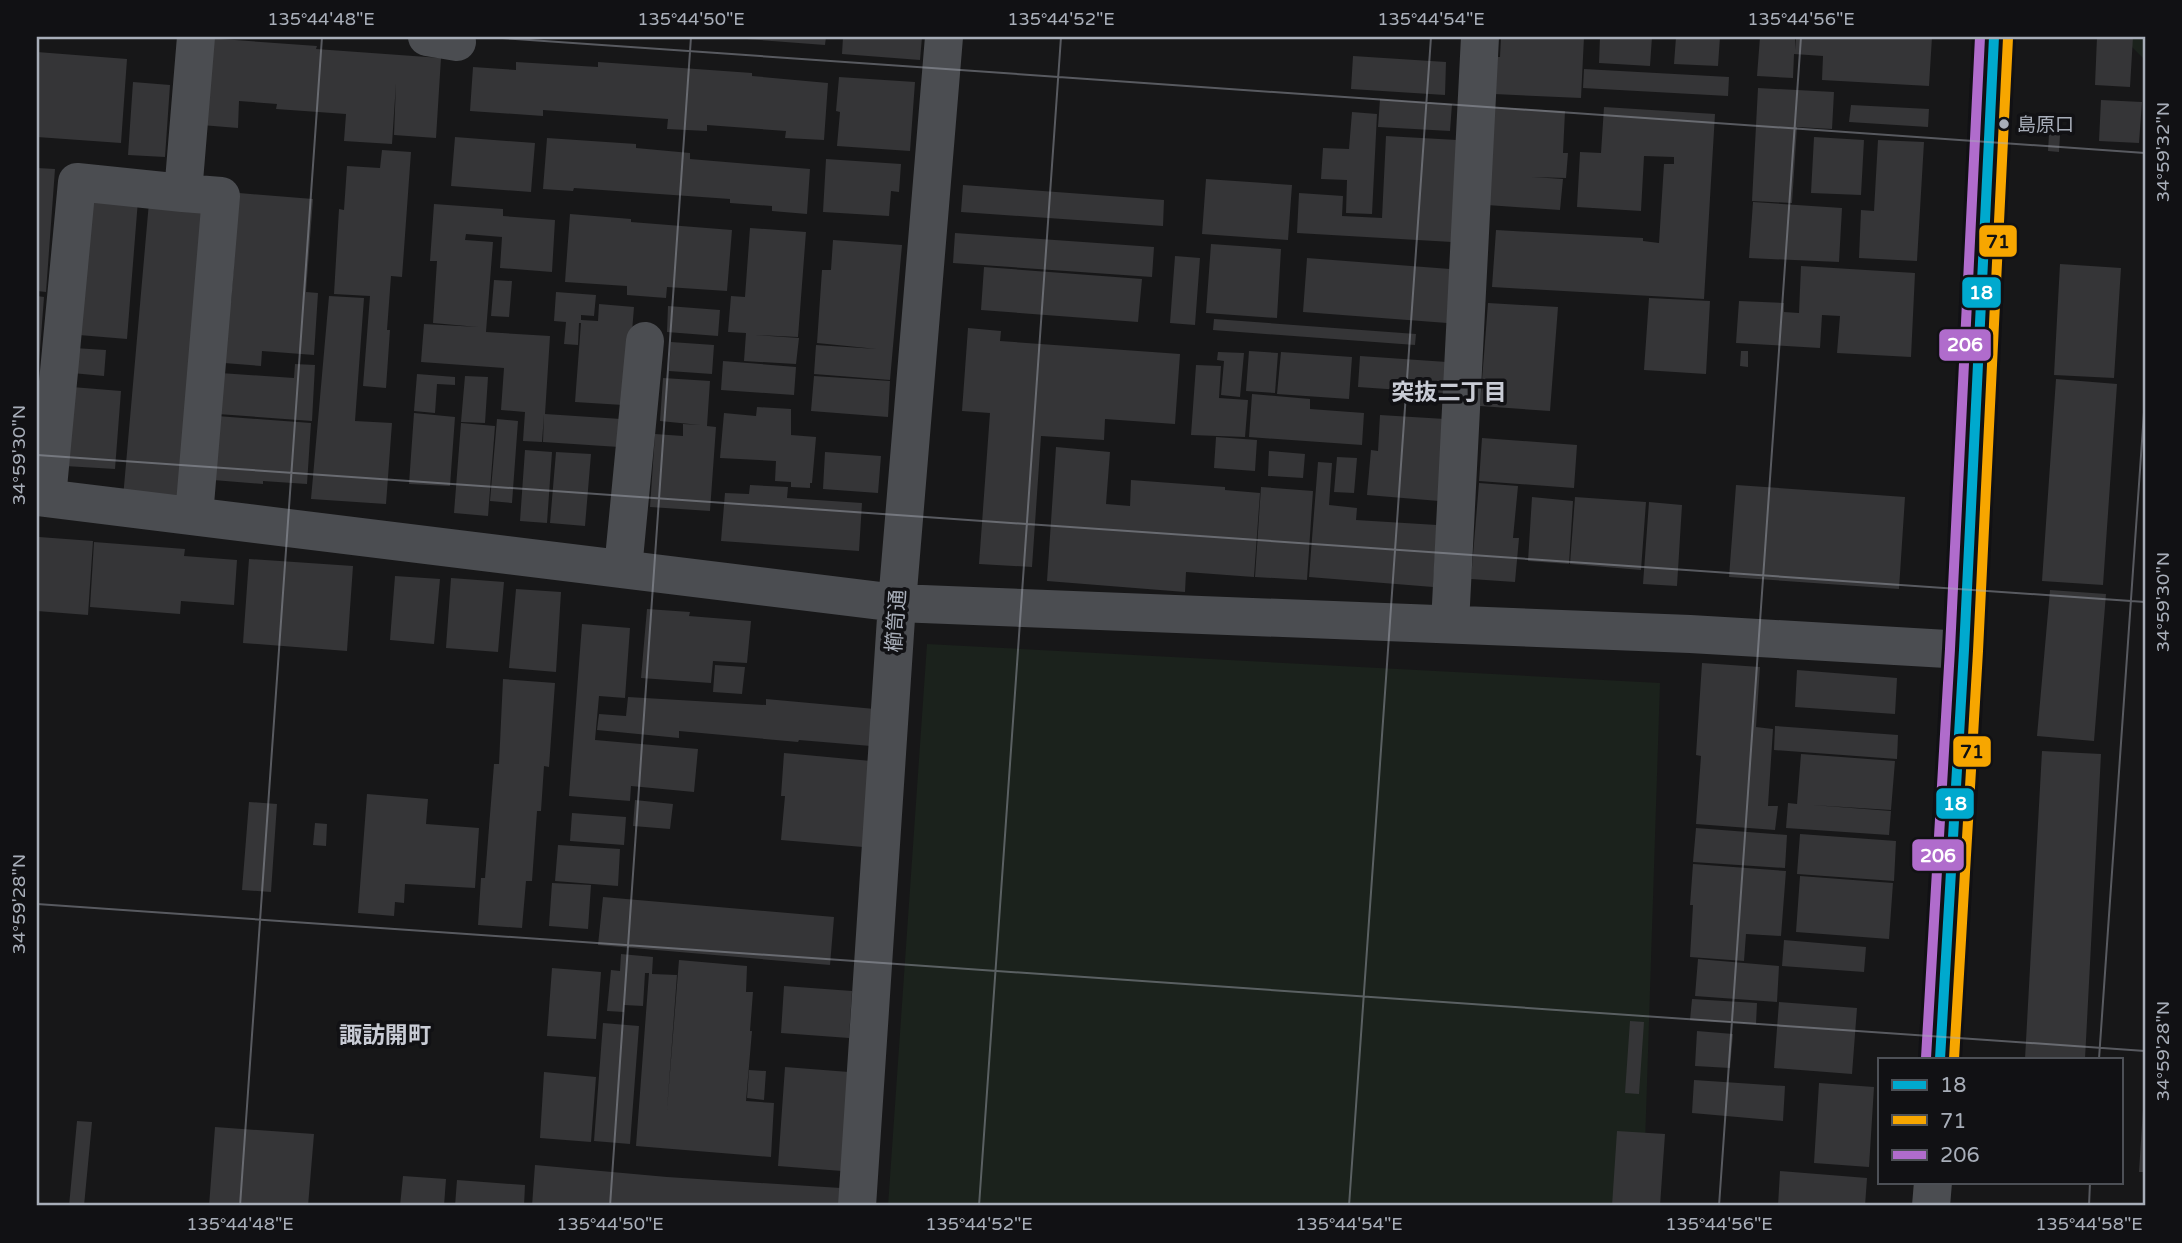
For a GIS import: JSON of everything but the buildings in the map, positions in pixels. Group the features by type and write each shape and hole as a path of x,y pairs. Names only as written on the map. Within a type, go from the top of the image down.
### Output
{"street":[{"path":"183,193 196,37"},
{"name":"櫛笥通","path":"856,1206 897,603 944,37"},
{"path":"1450,624 1480,37"},
{"path":"1940,1058 1964,650 1994,37"},
{"path":"194,516 222,196 77,182 42,497 194,516 897,603 1690,634 1964,650"},
{"path":"623,569 645,341"},
{"path":"1931,1206 1933,1184"}],"shaded area":[{"path":"2122,37 2145,37 2145,60"},
{"path":"927,644 1660,683 1643,1206 888,1206"}],"transit line":[{"name":"206","path":"1926,1058 1950,649 1980,37"},
{"name":"18","path":"1940,1058 1964,650 1994,37"},
{"name":"71","path":"1954,1058 1978,651 2008,38"}],"place":[{"name":"島原口","path":"2004,124"}],"district":[{"name":"突抜二丁目","path":"1449,392"},
{"name":"諏訪開町","path":"385,1035"}]}
